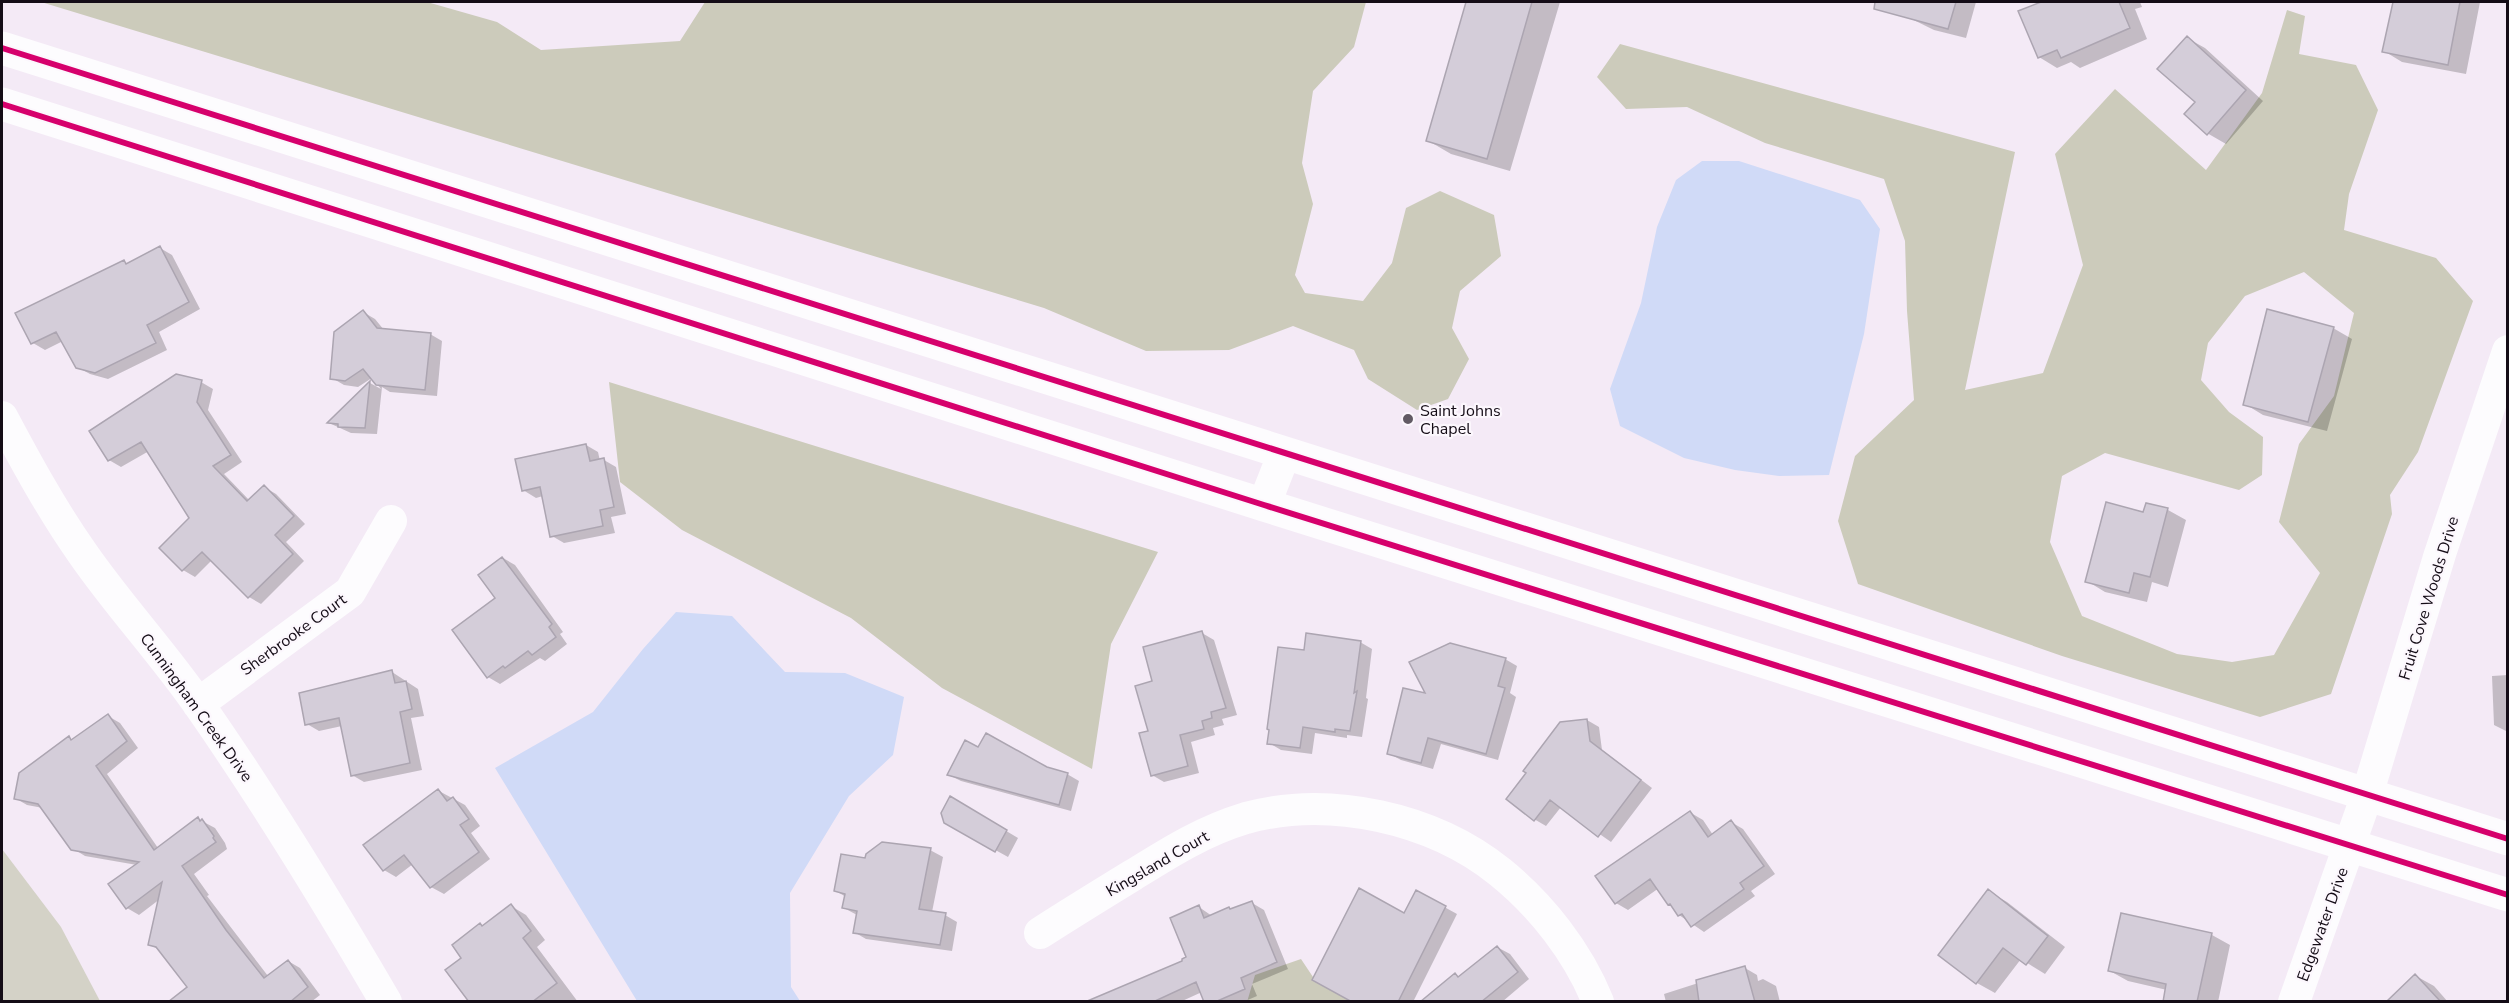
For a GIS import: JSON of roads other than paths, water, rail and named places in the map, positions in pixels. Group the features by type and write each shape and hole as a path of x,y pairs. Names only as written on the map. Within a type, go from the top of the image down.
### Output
{"main road":[{"path":"2,48 2508,839"},
{"path":"2,104 1264,505 2508,895"},
{"path":"1264,505 1284,453"}],"street":[{"name":"Fruit Cove Woods Drive","path":"2350,846 2440,554 2508,351"},
{"name":"Cunningham Creek Drive","path":"2,417 38,484 83,555 198,704 332,909 386,1002"},
{"name":"Sherbrooke Court","path":"198,704 350,592 391,521"},
{"name":"Kingsland Court","path":"1040,933 1195,837 1247,818 1293,810 1339,810 1384,818 1427,831 1466,850 1500,872 1538,908 1570,949 1598,1002"},
{"name":"Edgewater Drive","path":"2294,1002 2350,846"}],"water":[{"path":"1702,161 1739,161 1860,200 1880,229 1864,334 1829,475 1779,476 1735,470 1684,458 1620,426 1610,389 1641,303 1657,227 1676,180"},
{"path":"676,612 732,616 785,672 845,673 904,697 893,755 849,796 790,893 791,987 800,1001 637,1001 495,768 593,712"}],"place":[{"name":"Saint Johns Chapel","path":"1408,419"}]}
